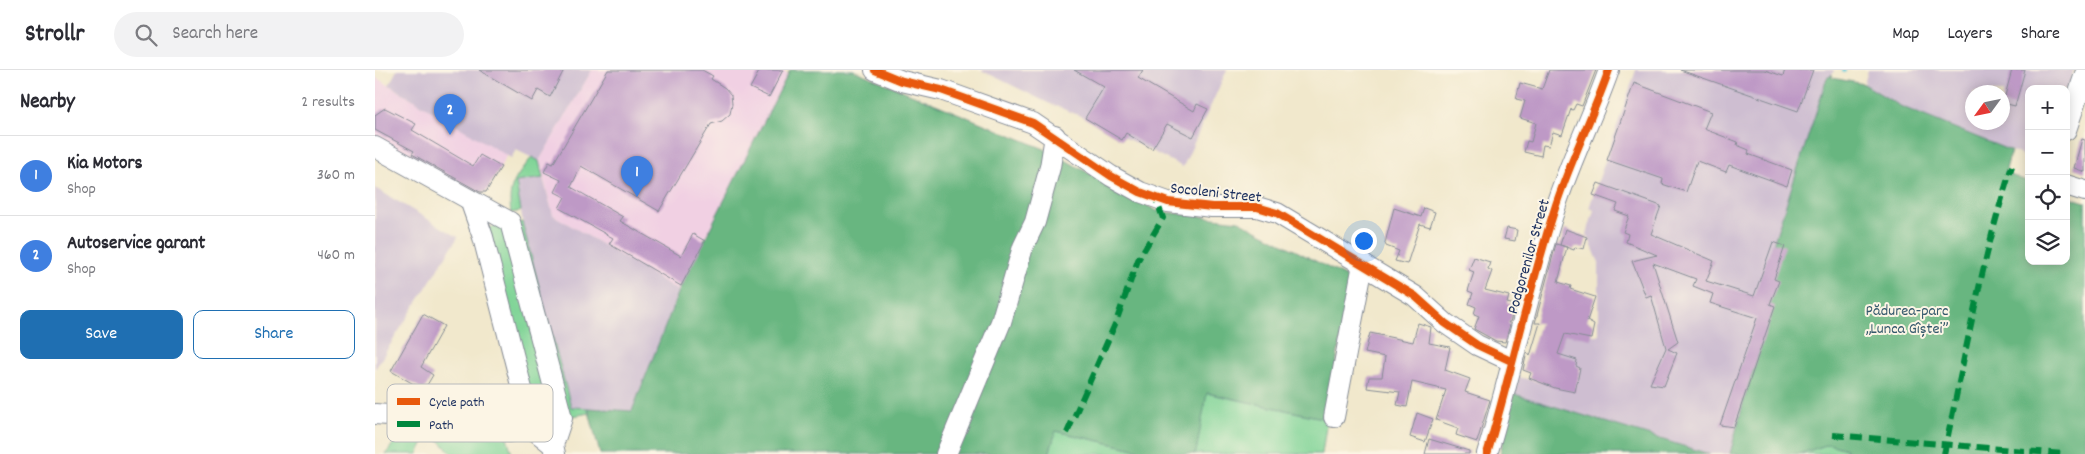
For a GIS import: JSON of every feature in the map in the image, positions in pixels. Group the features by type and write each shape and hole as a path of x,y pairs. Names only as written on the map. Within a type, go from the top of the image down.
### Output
{"street":[{"name":"Socoleni Street","path":"875,70 901,81 941,90 999,109 1033,123 1055,136 1111,176 1140,192 1169,202 1212,207 1250,206 1277,213 1415,296 1445,323 1477,345 1511,361"},
{"name":"Podgorenilor Street","path":"1487,454 1507,388 1511,361 1556,204 1609,70"},
{"path":"2070,118 2085,74"},
{"path":"946,454 1001,322 1023,247 1035,222 1050,167 1055,136"},
{"path":"375,147 509,222 553,384"},
{"path":"2070,186 2085,191"},
{"path":"470,200 483,237 521,384"},
{"path":"1334,417 1363,264"},
{"path":"553,385 562,418 554,449"}],"shaded area":[{"path":"397,70 592,70 539,161 516,150 511,158 389,85"},
{"path":"592,70 782,70 788,74 679,291 553,215 539,161"},
{"path":"981,70 1227,70 1183,167 1086,118 1048,103"},
{"path":"1636,70 1834,70 1832,75 1827,78 1755,300 1773,307 1744,400 1730,454 1709,454 1514,394 1519,377 1575,392 1581,368 1576,366 1576,361 1554,352 1562,328 1599,336 1599,263 1587,234 1594,210 1589,208"},
{"path":"1868,70 2074,70 2069,85 2025,85 2025,156 1900,106 1864,84"},
{"path":"375,77 507,155 486,192 466,192 375,139"},
{"path":"543,178 553,215 679,291 632,411 571,407 524,230 516,182"},
{"path":"375,188 458,237 375,369"}],"green space":[{"path":"790,70 853,70 1047,150 1157,211 1239,221 1350,279 1327,419 1207,393 1196,452 1193,454 1156,454 1056,431 1049,454 600,454 588,408 632,411 681,286"},
{"name":"Pădurea-parc „Lunca Gîștei”","path":"1832,75 1832,78 1864,84 1900,106 2011,151 2005,173 2025,180 2025,265 2070,265 2070,197 2085,202 2085,454 1846,454 1846,449 1829,444 1799,454 1730,454 1744,400 1773,307 1755,300 1827,78"},
{"path":"532,157 539,161 543,178 516,182 521,211 511,213 510,195 514,182"},
{"path":"522,222 571,407 588,408 589,413 568,417 516,223"},
{"path":"504,224 545,384 527,384 486,229"},
{"path":"1206,393 1327,419 1322,454 1193,454 1196,451"},
{"path":"1514,394 1709,454 1500,454"},
{"path":"1056,431 1156,454 1049,454"},
{"path":"394,442 424,442 418,454 386,454"},
{"path":"441,442 508,442 512,454 452,454"},
{"path":"1829,444 1846,449 1846,454 1799,454"}],"building":[{"path":"479,70 564,70 550,97 538,90 532,101"},
{"path":"608,70 702,70 713,76 711,79 725,88 731,95 730,114 722,121 711,124 659,211 581,166 571,187 623,217 620,221 681,256 693,234 705,241 681,286 609,244 613,238 559,208 565,197 555,192 561,180 544,172 549,162 553,164"},
{"path":"760,70 783,70 769,97 750,88"},
{"path":"1074,70 1143,70 1138,78 1194,111 1197,104 1208,109 1193,137 1167,124 1152,149 1126,133 1122,140 1085,118 1104,87"},
{"path":"1549,70 1596,70 1582,106 1576,104 1573,110 1571,109 1562,135 1553,132 1549,146 1543,145 1541,156 1524,152 1527,141 1531,142 1536,123 1520,118 1525,101 1516,99 1520,83 1542,89"},
{"path":"1680,70 1765,70 1783,76 1785,70 1813,70 1798,111"},
{"path":"2012,70 2025,70 2015,106 2010,105 2010,85 2008,85"},
{"path":"1634,83 1711,112 1704,129 1738,142 1737,145 1749,150 1748,154 1792,170 1787,186 1729,165 1726,172 1697,161 1686,192 1662,184 1663,179 1607,160"},
{"path":"385,108 416,124 412,130 473,166 480,155 501,167 486,192 480,192 412,154 414,151 375,130 375,115"},
{"path":"2082,139 2085,140 2085,172 2074,168"},
{"path":"1598,183 1661,206 1651,234 1714,261 1706,281 1754,296 1773,242 1785,246 1774,279 1779,281 1770,304 1775,306 1734,427 1720,425 1757,318 1710,303 1713,294 1693,286 1696,279 1653,263 1678,342 1668,349 1677,353 1664,386 1650,384 1666,348 1651,295 1646,297 1632,261 1657,255 1626,242 1628,234 1623,232 1629,216 1615,211 1618,204 1593,195"},
{"path":"1394,208 1421,217 1424,208 1435,212 1430,227 1420,224 1407,264 1395,261 1399,251 1386,246 1385,243"},
{"path":"1507,228 1517,230 1515,241 1504,239"},
{"path":"1565,229 1587,237 1584,249 1575,247 1574,250 1560,245"},
{"path":"1556,244 1567,247 1558,282 1571,286 1570,289 1595,297 1587,321 1594,325 1591,339 1565,334 1558,354 1577,360 1576,366 1580,368 1575,392 1555,388 1529,378 1531,373 1523,370 1527,352 1530,356 1540,323 1535,323"},
{"path":"1474,257 1490,262 1488,269 1492,271 1485,290 1509,296 1507,303 1515,305 1510,322 1508,322 1510,325 1505,342 1496,341 1474,329 1479,316 1474,314 1476,307 1469,304 1473,293 1468,291 1474,272 1469,270"},
{"path":"423,314 444,326 421,367 433,375 428,384 414,384 391,371"},
{"path":"1418,323 1431,327 1429,343 1450,347 1445,370 1470,379 1465,392 1490,400 1477,442 1456,435 1458,428 1436,420 1446,390 1412,382 1407,407 1397,405 1400,392 1367,388 1369,377 1382,377 1385,357 1365,353 1370,333 1413,342"},
{"path":"1417,413 1433,419 1425,442 1410,437"},
{"path":"1429,439 1469,451 1469,454 1425,454"}],"marked path":[{"path":"1944,454 1982,273 2012,166"},
{"path":"1067,433 1116,322 1138,260 1163,218 1155,197"},
{"path":"1833,435 2062,454"}],"cycle path":[{"path":"875,70 902,81 941,90 1033,123 1111,176 1140,192 1168,202 1212,207 1257,207 1277,213 1415,296 1445,323 1477,345 1511,361"},
{"path":"1487,454 1537,267 1556,205 1609,70"}],"place":[{"name":"Autoservice garant","path":"450,135"},
{"name":"Kia Motors","path":"637,197"}]}
